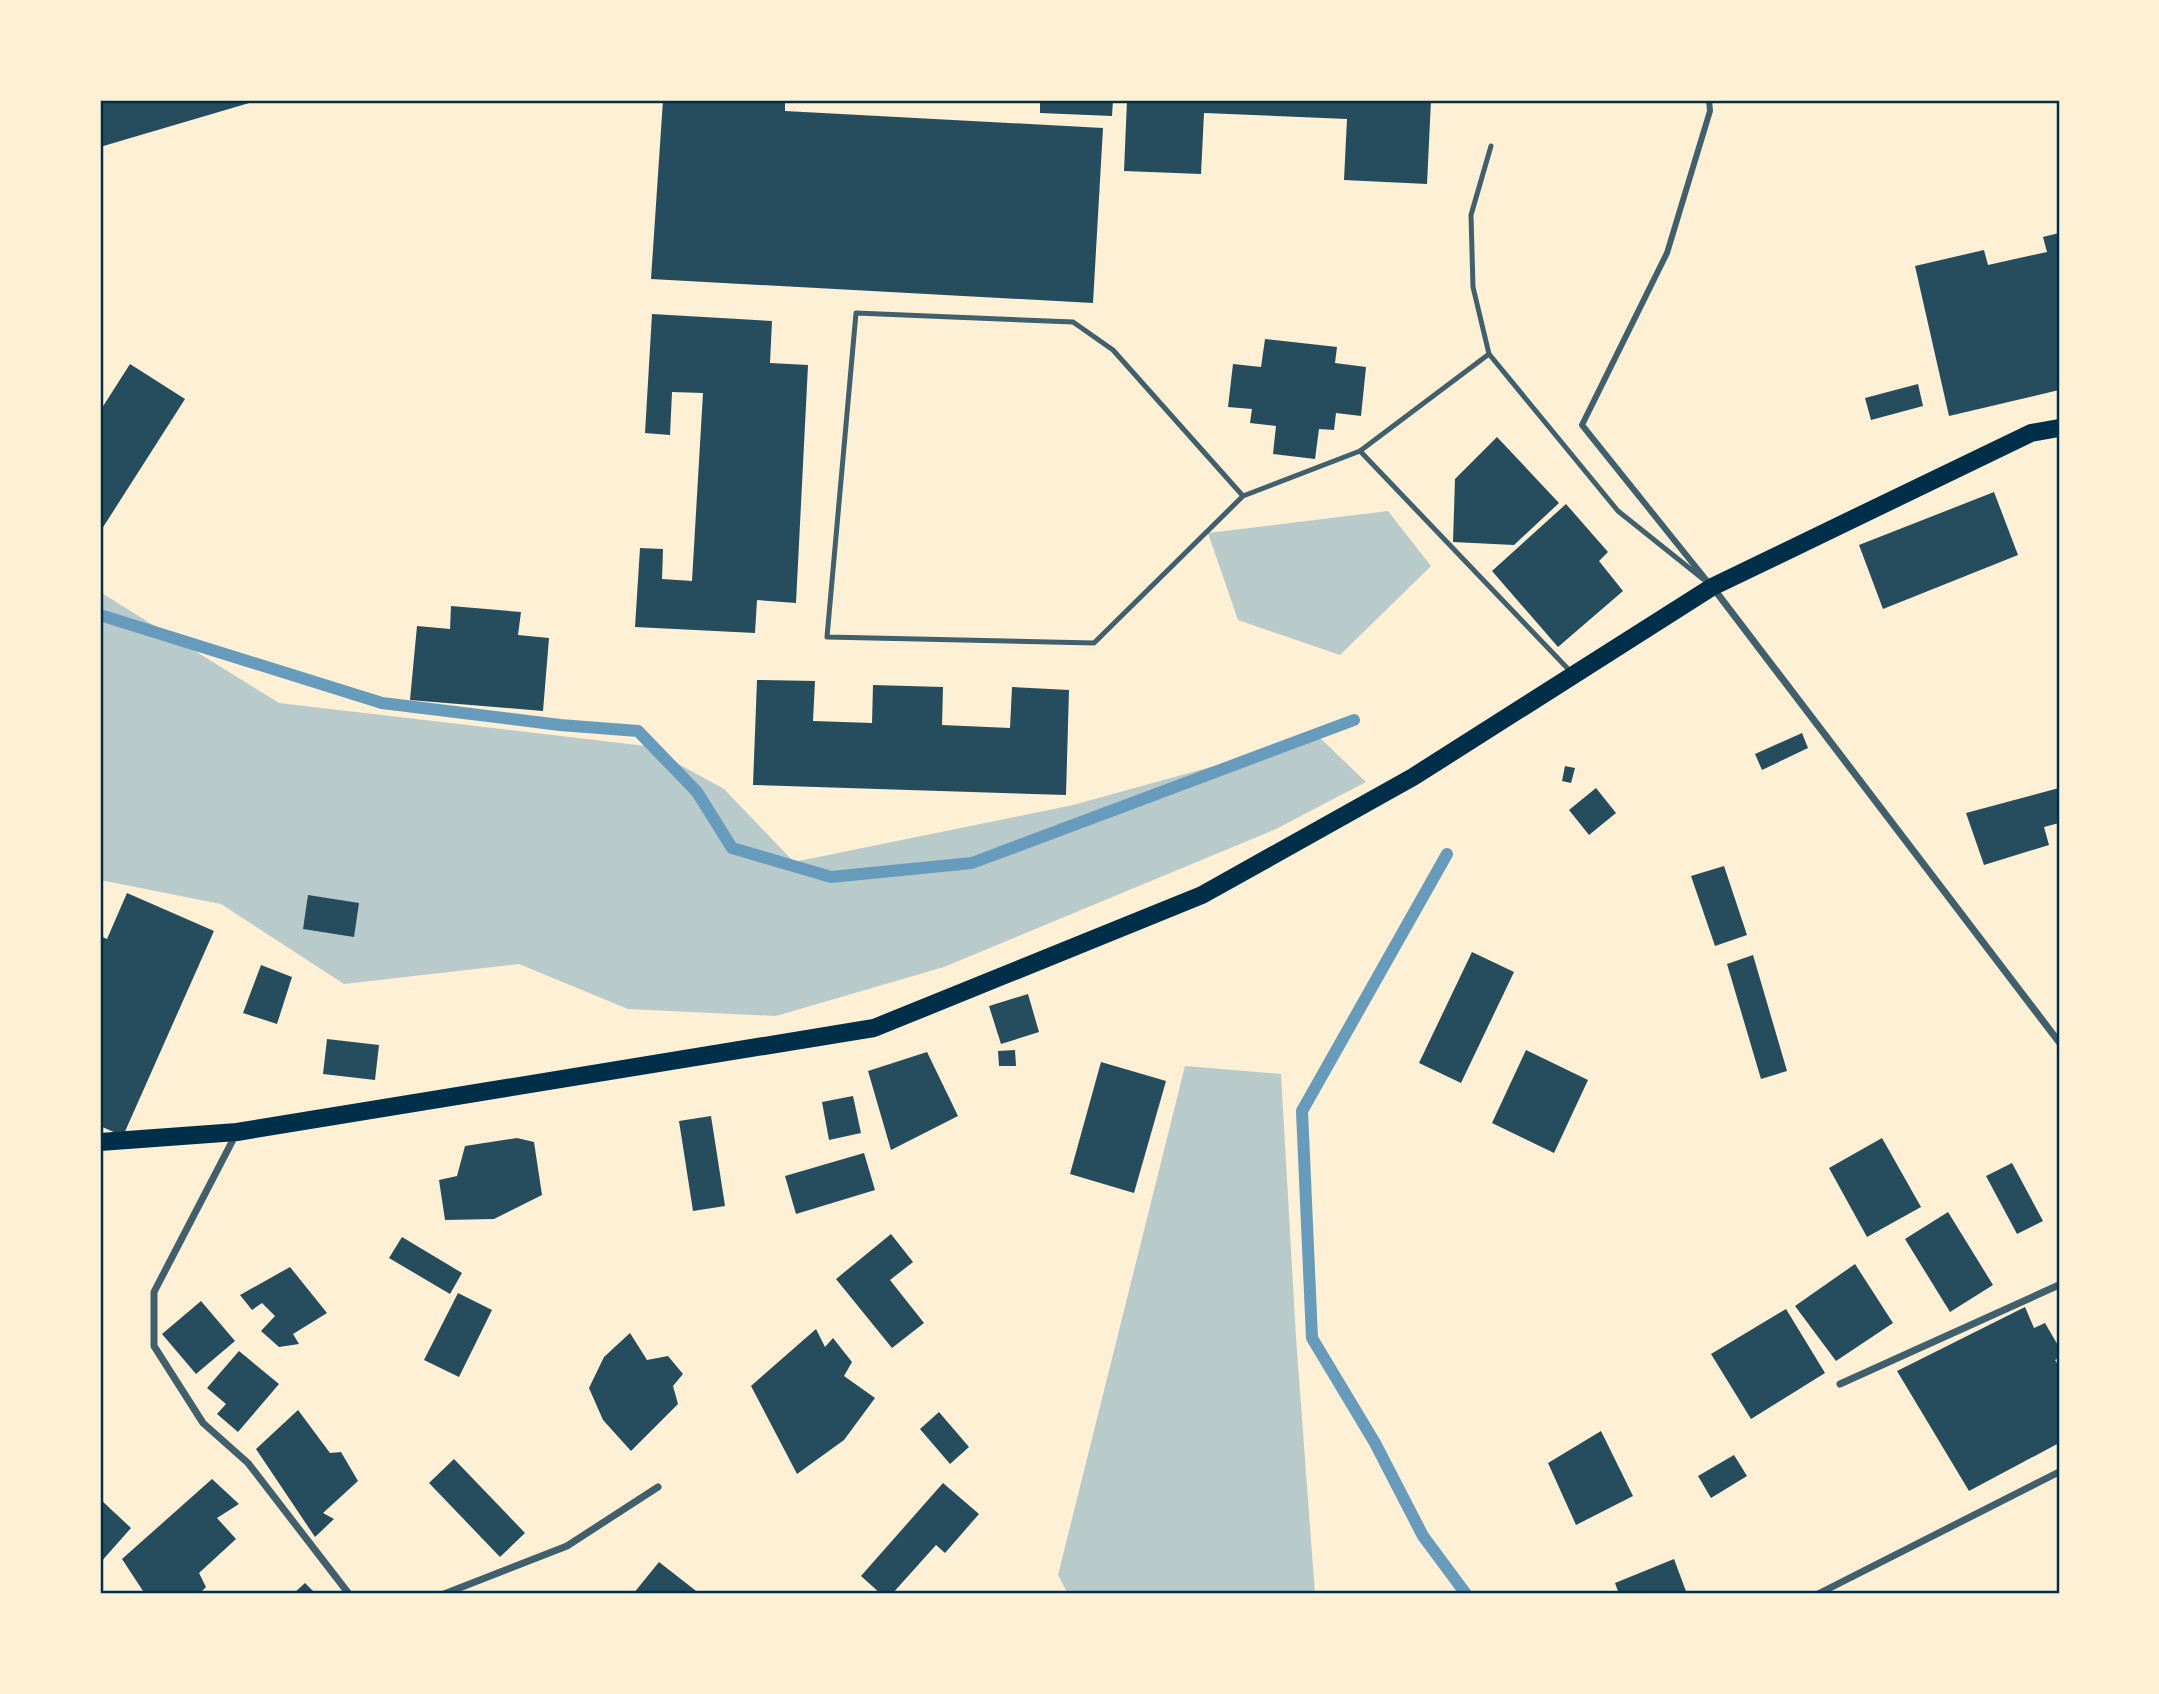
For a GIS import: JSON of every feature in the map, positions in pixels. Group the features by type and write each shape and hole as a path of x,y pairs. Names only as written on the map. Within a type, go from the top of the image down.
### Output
{"main road":[{"path":"100,1142 237,1132 874,1028 1202,895 1413,777 1712,587 2031,433 2059,428"}],"street":[{"path":"1709,100 1710,111 1667,253 1582,425 1712,587 2059,1042"},
{"path":"237,1132 154,1292 154,1346 203,1423 248,1463 349,1594"},
{"path":"1840,1384 2059,1285"},
{"path":"1818,1594 2059,1472"},
{"path":"443,1594 567,1546 658,1487"}],"lane":[{"path":"1491,146 1471,215 1473,287 1489,354 1618,510 1712,587"},
{"path":"1243,496 1113,349 1073,322 856,313 827,637 1094,643 1243,496 1360,451 1489,354"},
{"path":"1360,451 1573,674"}],"shaded area":[{"path":"1388,511 1431,566 1340,655 1238,620 1208,533"},
{"path":"100,592 279,703 646,746 724,789 794,862 1073,805 1319,737 1366,782 1276,829 944,967 776,1016 628,1009 519,964 344,984 221,904 100,880"},
{"path":"1185,1066 1281,1074 1296,1337 1315,1594 1068,1594 1058,1575"}],"building":[{"path":"100,100 259,100 100,147"},
{"path":"663,100 785,100 785,111 1103,128 1093,303 651,279"},
{"path":"1040,100 1113,100 1112,116 1040,113"},
{"path":"1127,100 1431,100 1427,184 1344,180 1347,119 1204,113 1201,174 1124,171"},
{"path":"2059,233 2059,390 1949,416 1915,266 1984,250 1988,265 2047,252 2043,237"},
{"path":"652,314 772,321 770,363 808,365 796,603 757,600 755,633 635,627 640,548 663,549 662,579 692,581 703,393 672,392 670,435 645,433"},
{"path":"1265,339 1337,347 1335,363 1366,367 1361,416 1336,413 1334,430 1319,429 1315,459 1273,454 1276,426 1250,423 1252,409 1228,407 1233,364 1261,367"},
{"path":"130,364 185,399 100,532 100,411"},
{"path":"1918,384 1923,406 1871,420 1865,398"},
{"path":"1497,437 1559,503 1514,545 1453,542 1455,479"},
{"path":"1994,492 2018,555 1883,609 1859,545"},
{"path":"1566,504 1608,552 1599,561 1623,591 1558,647 1492,571"},
{"path":"451,606 521,612 518,635 549,638 543,711 410,700 417,626 450,629"},
{"path":"757,680 815,681 813,721 872,723 873,685 943,687 942,725 1010,728 1012,687 1069,690 1066,795 753,785"},
{"path":"1802,733 1808,748 1762,770 1755,754"},
{"path":"1565,766 1575,768 1571,783 1562,781"},
{"path":"1596,788 1616,813 1589,835 1569,810"},
{"path":"2059,788 2059,823 2044,827 2049,845 1984,865 1966,813"},
{"path":"1724,866 1747,935 1715,946 1691,876"},
{"path":"127,893 214,931 123,1136 100,1126 100,936 107,939"},
{"path":"308,895 359,903 354,937 303,929"},
{"path":"1472,952 1514,972 1461,1083 1419,1063"},
{"path":"1753,955 1787,1071 1761,1079 1727,964"},
{"path":"261,965 292,977 277,1024 243,1013"},
{"path":"1028,994 1039,1032 1001,1044 989,1006"},
{"path":"327,1039 379,1045 375,1080 323,1074"},
{"path":"1015,1050 1016,1066 999,1066 998,1051"},
{"path":"1526,1050 1588,1080 1554,1153 1492,1123"},
{"path":"927,1052 958,1116 891,1150 868,1071"},
{"path":"1101,1062 1166,1081 1134,1193 1070,1174"},
{"path":"853,1096 861,1133 829,1140 822,1102"},
{"path":"711,1116 725,1206 693,1211 679,1121"},
{"path":"517,1138 534,1142 542,1195 494,1219 445,1220 439,1180 457,1176 465,1146"},
{"path":"1882,1138 1921,1207 1867,1237 1829,1168"},
{"path":"864,1153 875,1190 796,1214 785,1176"},
{"path":"2012,1163 2043,1221 2017,1234 1986,1176"},
{"path":"1948,1212 1993,1285 1950,1312 1905,1239"},
{"path":"891,1234 913,1262 890,1280 924,1323 892,1348 836,1279"},
{"path":"402,1237 462,1273 450,1294 389,1258"},
{"path":"1855,1264 1893,1323 1836,1361 1795,1306"},
{"path":"290,1267 327,1313 293,1334 299,1344 279,1347 261,1331 275,1316 262,1303 252,1310 240,1295"},
{"path":"458,1293 492,1310 459,1377 424,1360"},
{"path":"201,1301 235,1341 196,1374 162,1334"},
{"path":"2025,1307 2034,1328 2045,1323 2059,1347 2059,1358 2055,1360 2059,1366 2059,1443 1969,1491 1897,1371"},
{"path":"1786,1309 1825,1373 1751,1419 1711,1354"},
{"path":"816,1329 825,1347 833,1338 852,1362 844,1376 875,1398 844,1440 797,1474 751,1386"},
{"path":"630,1333 647,1360 668,1356 683,1374 673,1386 678,1404 631,1451 603,1420 589,1388 604,1357"},
{"path":"239,1351 279,1384 238,1432 217,1414 226,1404 207,1388"},
{"path":"298,1410 330,1453 341,1452 358,1481 323,1513 334,1519 315,1537 256,1449"},
{"path":"939,1412 969,1447 950,1464 920,1429"},
{"path":"1601,1431 1633,1496 1576,1525 1548,1463"},
{"path":"1734,1455 1747,1476 1711,1498 1698,1476"},
{"path":"454,1459 525,1533 500,1557 429,1483"},
{"path":"212,1479 239,1504 217,1518 236,1539 199,1573 206,1587 199,1594 145,1594 122,1559"},
{"path":"943,1483 979,1514 945,1553 936,1545 892,1594 881,1594 861,1576"},
{"path":"100,1499 131,1528 100,1563"},
{"path":"1674,1559 1687,1594 1619,1594 1615,1583"},
{"path":"659,1562 700,1594 633,1594"},
{"path":"305,1583 316,1594 293,1594"}],"waterway":[{"path":"100,615 382,703 560,725 638,731 697,792 732,848 831,877 972,863 1354,720"},
{"path":"1447,854 1302,1111 1312,1338 1375,1443 1423,1536 1466,1594"}]}
